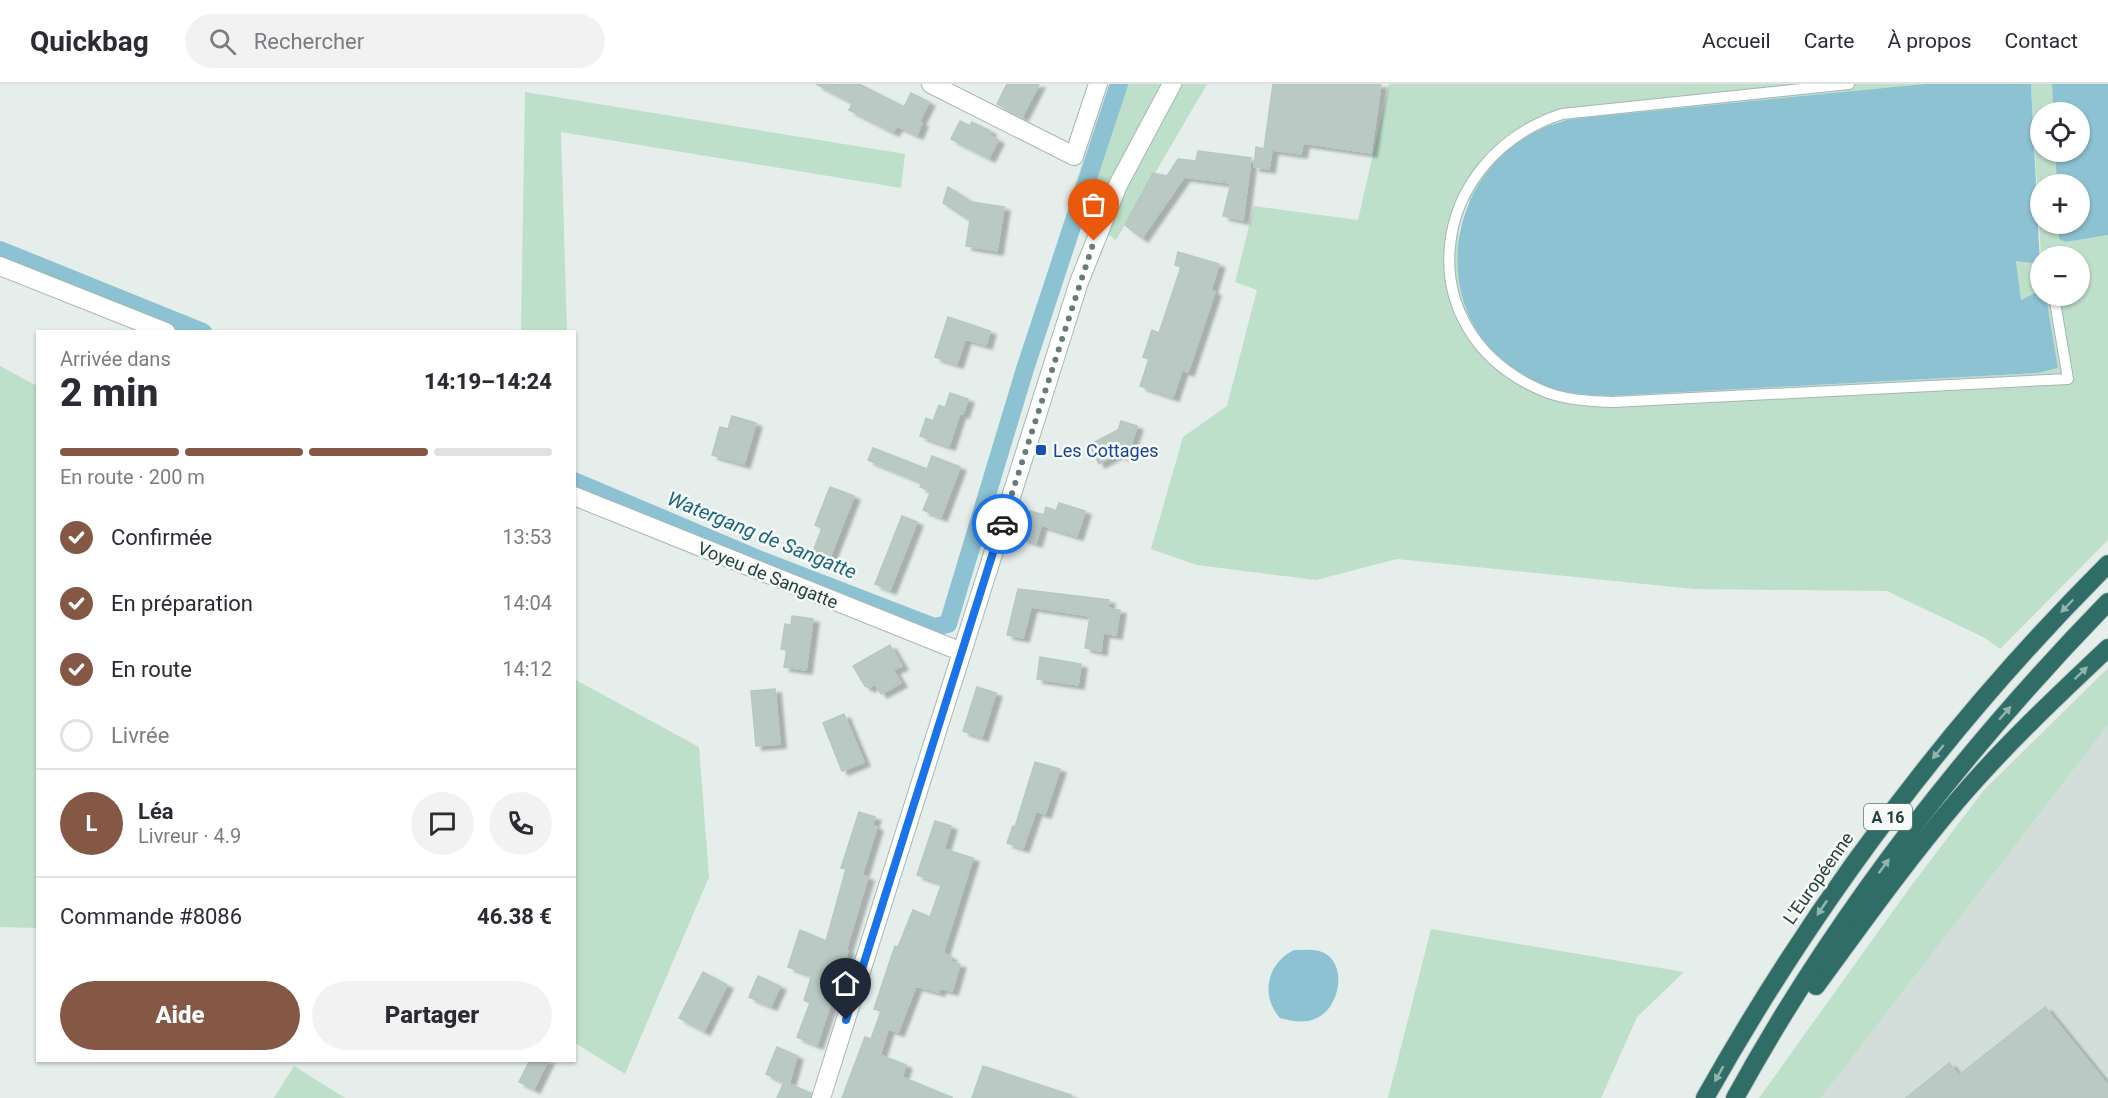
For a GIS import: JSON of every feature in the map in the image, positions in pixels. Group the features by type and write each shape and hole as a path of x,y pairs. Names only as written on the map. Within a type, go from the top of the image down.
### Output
{"highway":[{"name":"L'Européenne","path":"1706,1098 1773,983 1869,842 1982,700 2042,632 2108,564"},
{"name":"A 16","path":"1737,1095 1809,976 1896,849 1995,724 2108,602"},
{"path":"1737,1095 1928,835 2001,753 2108,648"}],"main road":[{"path":"931,84 1074,156 1098,84"},
{"path":"821,1098 1085,265 1118,185 1172,84"},
{"path":"0,266 161,330"},
{"name":"Voyeu de Sangatte","path":"576,497 962,652"}],"lane":[{"path":"1849,84 1562,114 1538,122 1512,137 1474,176 1456,212 1449,258 1450,278 1456,304 1468,327 1499,365 1520,379 1556,396 1613,402 2068,379 2056,306"}],"shaded area":[{"path":"2108,725 2108,1098 1821,1098"}],"green space":[{"path":"1109,84 1207,84 1116,240 1068,206"},
{"path":"1389,84 1924,84 1557,122 1467,203 1459,230 1458,271 1462,295 1582,394 1610,396 2038,373 2058,368 2048,306 2090,306 2090,246 2040,246 2040,234 2059,234 2059,239 2064,242 2108,235 2108,540 2000,649 1985,638 1887,591 1694,589 1397,559 1316,580 1197,565 1151,549 1183,437 1227,406 1257,290 1235,282 1254,206 1358,220"},
{"path":"2031,84 2052,84 2053,102 2032,102"},
{"path":"525,92 905,154 901,188 561,132 567,330 521,330"},
{"path":"2036,162 2056,162 2056,174 2036,174"},
{"path":"2016,260 2030,262 2030,296 2021,301"},
{"path":"0,366 36,385 36,928 0,927"},
{"path":"2108,668 2108,725 1821,1098 1759,1098 1911,886 1984,790"},
{"path":"576,680 699,747 709,877 625,1074 576,1044"},
{"path":"1431,929 1684,972 1637,1017 1601,1098 1388,1098"},
{"path":"294,1066 345,1098 274,1098"}],"water":[{"path":"1924,84 2031,84 2030,162 2035,162 2036,174 2030,174 2030,234 2038,234 2039,246 2030,246 2030,263 2016,261 2021,300 2030,296 2030,306 2048,306 2058,368 2038,373 1610,396 1570,393 1547,387 1504,362 1475,328 1460,288 1458,245 1469,203 1492,166 1526,137 1572,119"},
{"path":"2052,84 2108,84 2108,235 2065,242 2059,239 2059,234 2090,234 2090,174 2056,174 2056,162 2090,162 2090,102 2053,102"},
{"path":"1294,950 1322,952 1333,960 1337,969 1338,988 1330,1006 1317,1018 1308,1021 1280,1018 1270,1000 1269,981 1272,971 1285,956"}],"building":[{"path":"816,84 859,84 904,107 911,93 929,102 919,122 922,123 917,135 897,126 893,132 849,110 853,103"},
{"path":"1007,84 1039,84 1022,117 997,104"},
{"path":"1273,84 1381,84 1371,153 1303,143 1301,154 1266,149 1272,150 1269,169 1254,167 1256,147 1264,149"},
{"path":"960,121 970,126 972,122 990,131 989,135 998,140 989,158 951,139"},
{"path":"1198,151 1251,158 1243,220 1223,216 1231,183 1184,177 1142,238 1125,225 1153,173 1167,176 1178,159 1196,161"},
{"path":"948,187 971,202 1004,207 997,251 966,246 970,220 943,203"},
{"path":"1178,252 1219,264 1211,290 1215,292 1188,372 1182,370 1173,397 1140,386 1149,359 1143,357 1152,330 1159,333 1181,267 1175,265"},
{"path":"948,317 990,331 986,345 965,339 957,364 935,357"},
{"path":"950,393 968,399 963,414 960,413 949,446 920,436 926,418 933,421 939,405 945,408"},
{"path":"732,416 756,423 744,464 712,455 720,427 728,429"},
{"path":"1121,421 1137,426 1127,457 1117,454 1099,464 1089,445 1118,430"},
{"path":"873,448 927,469 932,456 960,467 941,517 923,510 931,491 920,487 922,482 868,460"},
{"path":"830,487 854,496 827,565 810,559 822,528 815,525"},
{"path":"1059,503 1085,511 1077,536 1041,525 1036,543 1022,538 1030,511 1044,515 1046,507 1056,511"},
{"path":"902,516 917,522 890,590 875,584"},
{"path":"1018,589 1109,600 1108,608 1120,610 1116,635 1103,633 1101,651 1085,648 1090,616 1031,607 1023,638 1007,635"},
{"path":"792,616 813,619 806,670 784,667 787,650 781,649 785,624 791,625"},
{"path":"890,645 902,666 893,670 901,683 881,694 875,684 869,688 865,686 853,666"},
{"path":"1040,657 1081,664 1078,685 1037,679"},
{"path":"977,687 996,693 982,737 963,731"},
{"path":"775,689 780,744 756,746 751,691"},
{"path":"844,714 864,762 842,771 823,723"},
{"path":"1035,762 1060,769 1045,814 1036,811 1023,848 1007,843 1013,826 1015,827"},
{"path":"859,812 875,817 872,825 877,827 862,875 868,877 846,950 848,951 817,1045 797,1037 810,1003 804,1000 812,975 788,967 800,930 826,941 846,869 841,868"},
{"path":"935,821 951,826 944,849 973,858 943,953 951,957 950,962 960,964 952,991 940,988 939,992 916,986 898,1032 888,1029 880,1055 906,1065 902,1077 953,1098 842,1098 865,1037 871,1039 881,1011 874,1009 895,946 898,947 913,910 930,917 942,883 917,875"},
{"path":"703,972 727,985 704,1031 679,1018"},
{"path":"758,976 780,986 771,1006 749,997"},
{"path":"2045,1007 2108,1085 2108,1098 1906,1098 1949,1063 1959,1075"},
{"path":"777,1047 797,1056 789,1084 811,1093 810,1098 777,1098 784,1082 766,1074"},
{"path":"529,1062 547,1062 534,1089 519,1082"},
{"path":"983,1066 1071,1095 1071,1098 972,1098"}],"waterway":[{"path":"576,482 763,561 934,627 948,624 1025,369 1119,84"},
{"name":"Watergang de Sangatte","path":"0,250 198,330"}],"way so far":[{"path":"1002,524 1068,315 1094,241"}],"place":[{"name":"Les Cottages","path":"1041,450"}],"route":[{"path":"846,1020 1002,524"}]}
